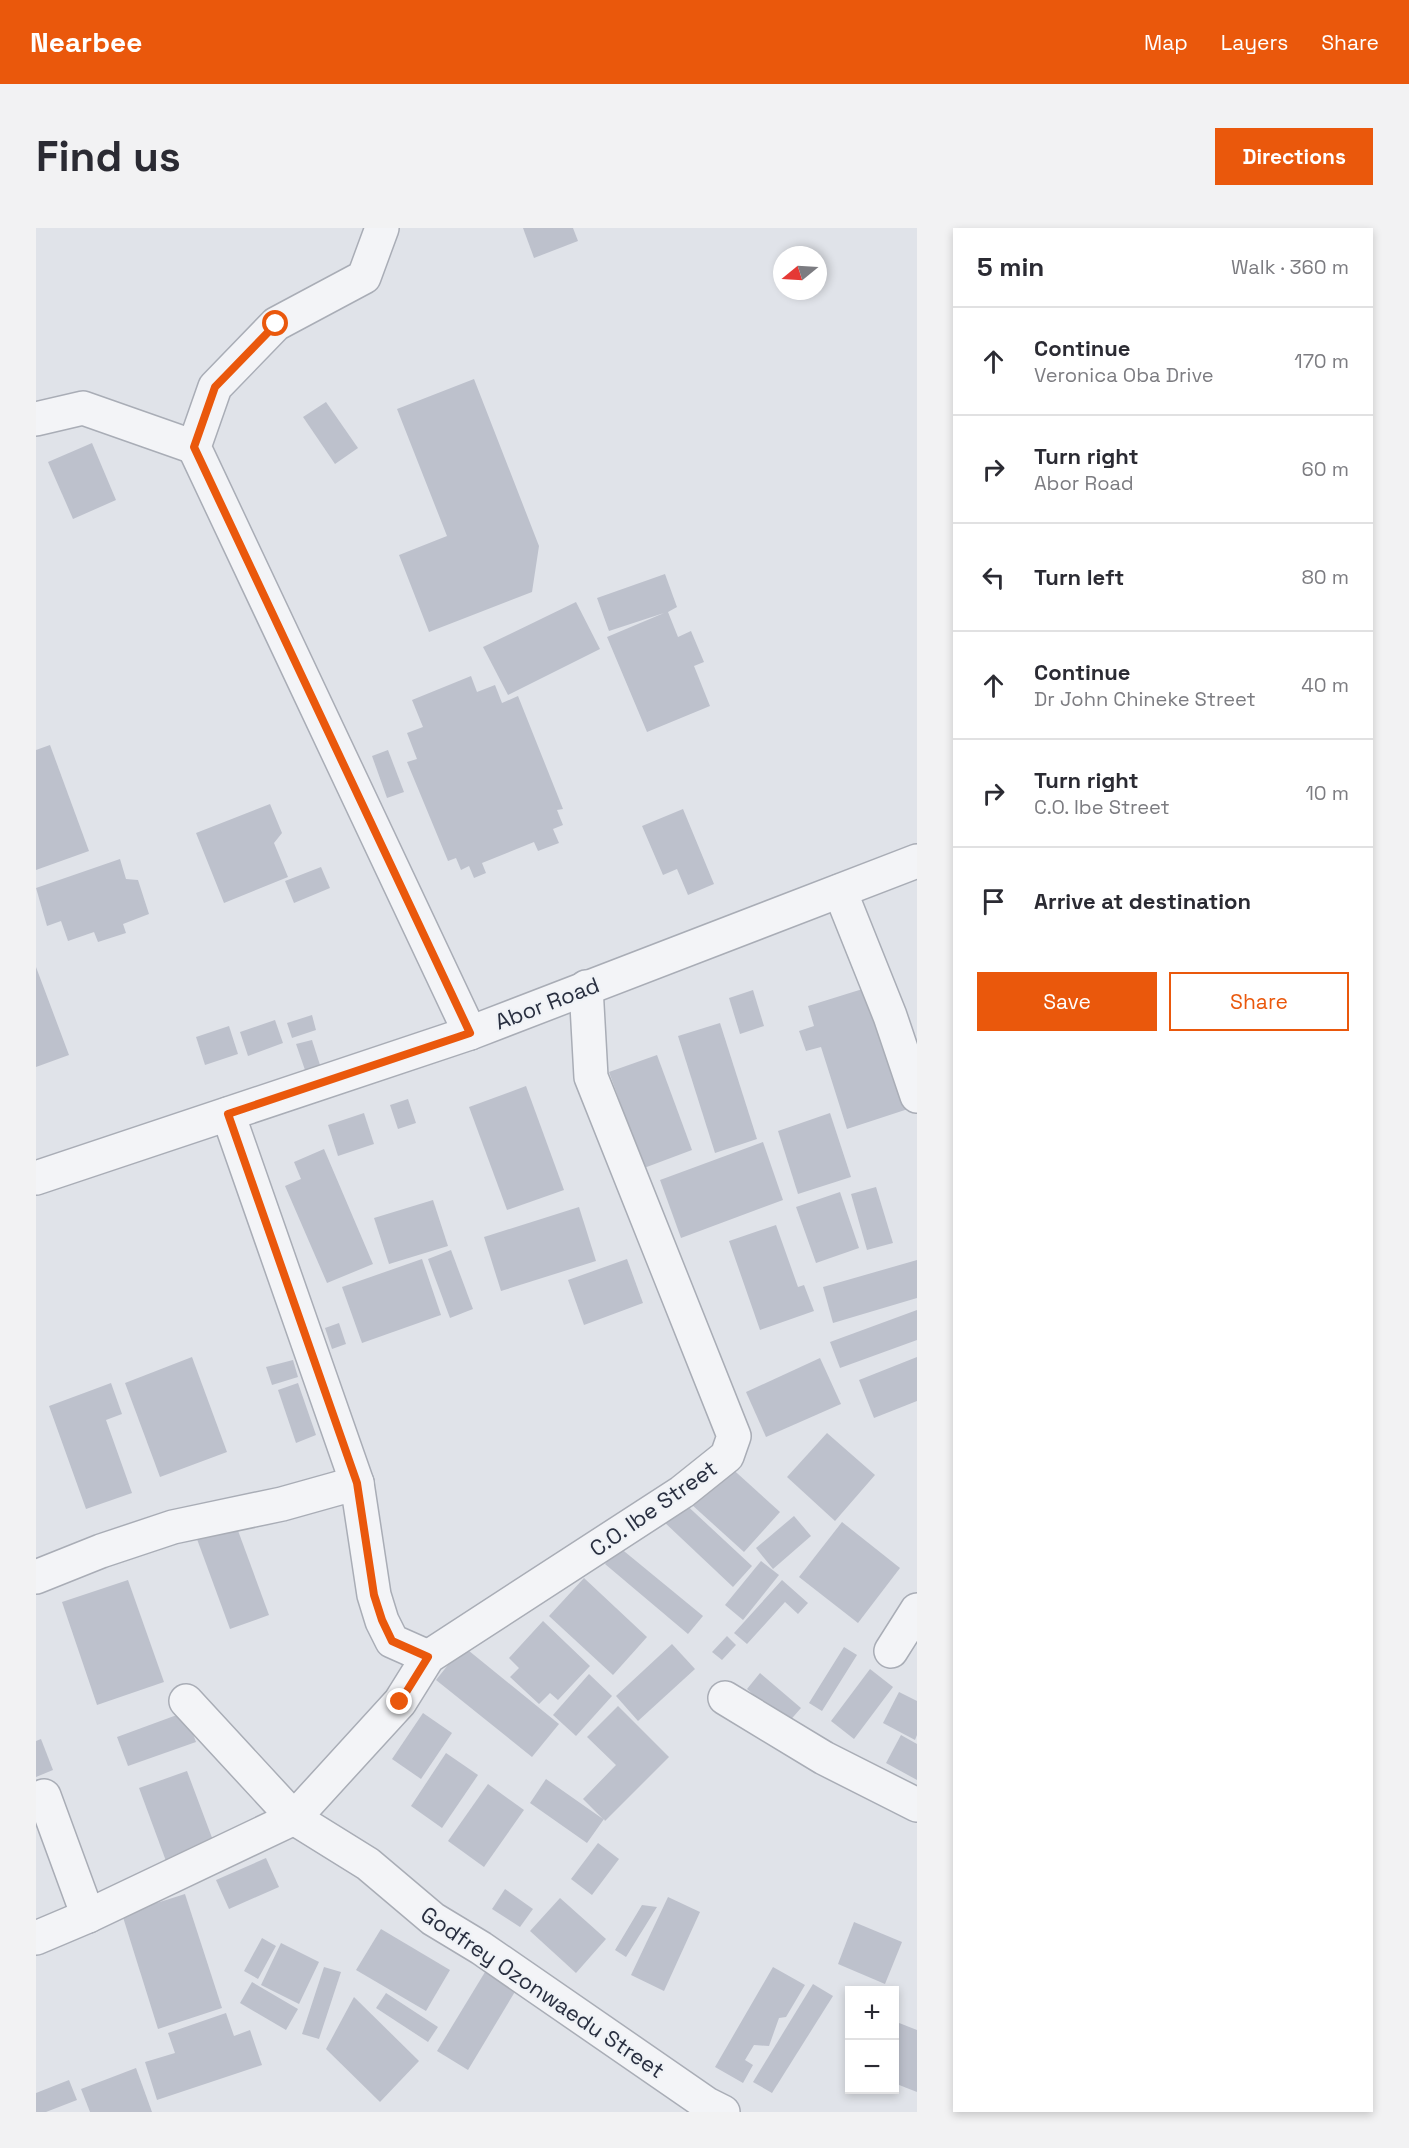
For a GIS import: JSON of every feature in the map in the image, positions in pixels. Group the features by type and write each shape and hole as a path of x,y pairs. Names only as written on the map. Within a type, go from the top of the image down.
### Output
{"street":[{"path":"382,228 363,277 276,324 215,387 194,447 470,1033"},
{"path":"36,419 83,408 194,447"},
{"name":"Abor Road","path":"36,1178 470,1033 917,861"},
{"path":"840,891 890,1016 917,1096"},
{"name":"C.O. Ibe Street","path":"294,1818 400,1702 428,1657 682,1492 727,1456 734,1437 591,1077 586,987"},
{"path":"890,1016 917,1037"},
{"path":"228,1114 357,1483 374,1595 382,1620 392,1641 428,1657"},
{"path":"36,1576 173,1527 282,1504 357,1483"},
{"path":"891,1651 917,1610"},
{"path":"725,1698 824,1758 917,1805"},
{"name":"Godfrey Ozonwaedu Street","path":"186,1701 294,1818 368,1864 433,1919 481,1948 707,2104 723,2112"},
{"path":"44,1796 88,1916"},
{"path":"36,1938 88,1916 294,1818"}],"building":[{"path":"523,228 573,228 578,241 534,258"},
{"path":"474,379 539,546 532,592 429,632 399,555 447,536 397,409"},
{"path":"326,402 358,448 335,464 303,417"},
{"path":"92,443 116,500 73,519 48,462"},
{"path":"665,574 677,607 668,612 678,637 691,631 704,662 694,666 710,706 647,732 607,637 664,613 609,631 597,598"},
{"path":"576,602 600,649 508,695 483,647"},
{"path":"471,676 477,692 495,685 502,703 518,696 563,809 557,810 563,825 553,829 559,843 538,851 534,842 482,863 486,873 474,878 469,866 461,870 456,858 448,861 407,762 417,759 407,733 423,727 412,700"},
{"path":"50,745 89,851 36,870 36,750"},
{"path":"388,750 404,792 387,798 372,756"},
{"path":"270,804 282,833 274,843 288,877 224,903 196,833"},
{"path":"683,809 714,884 688,895 677,869 663,875 642,826"},
{"path":"120,859 126,879 138,880 149,914 123,924 126,933 98,942 94,932 68,941 61,921 47,926 36,888"},
{"path":"321,867 330,888 294,903 285,881"},
{"path":"36,967 69,1055 36,1067"},
{"path":"869,987 908,1109 847,1129 821,1047 806,1051 799,1031 814,1026 808,1006"},
{"path":"753,990 764,1026 740,1034 729,998"},
{"path":"312,1015 316,1030 292,1038 287,1023"},
{"path":"275,1020 283,1043 248,1056 240,1032"},
{"path":"720,1023 757,1139 715,1153 678,1036"},
{"path":"229,1026 238,1054 205,1065 196,1037"},
{"path":"312,1040 320,1065 305,1070 296,1044"},
{"path":"657,1055 692,1150 644,1168 609,1072"},
{"path":"526,1086 564,1190 507,1210 469,1107"},
{"path":"408,1099 416,1123 398,1129 390,1105"},
{"path":"364,1113 374,1144 338,1156 328,1125"},
{"path":"830,1113 851,1177 798,1194 778,1131"},
{"path":"763,1142 783,1200 681,1238 660,1180"},
{"path":"324,1149 373,1264 327,1283 285,1186 301,1179 294,1162"},
{"path":"876,1187 893,1243 867,1250 851,1194"},
{"path":"840,1192 859,1248 816,1263 796,1207"},
{"path":"433,1200 448,1246 389,1264 374,1218"},
{"path":"579,1207 596,1261 501,1291 484,1237"},
{"path":"776,1225 798,1287 804,1285 814,1311 760,1330 729,1241"},
{"path":"451,1250 473,1309 450,1318 428,1259"},
{"path":"422,1259 441,1315 362,1343 342,1287"},
{"path":"627,1259 643,1303 584,1325 568,1280"},
{"path":"917,1260 917,1298 833,1323 823,1287"},
{"path":"917,1310 917,1340 840,1368 830,1342"},
{"path":"339,1323 346,1344 332,1349 325,1328"},
{"path":"192,1357 227,1452 160,1477 125,1383"},
{"path":"917,1357 917,1401 874,1418 859,1380"},
{"path":"820,1358 841,1404 766,1437 746,1392"},
{"path":"293,1360 298,1377 272,1385 266,1367"},
{"path":"111,1383 122,1414 106,1420 132,1493 86,1509 49,1406"},
{"path":"298,1383 316,1435 296,1443 278,1390"},
{"path":"827,1433 875,1475 835,1521 787,1477"},
{"path":"727,1464 780,1512 744,1552 691,1504"},
{"path":"681,1500 752,1566 733,1587 662,1520"},
{"path":"794,1516 811,1536 773,1569 756,1548"},
{"path":"233,1517 269,1615 230,1629 194,1531"},
{"path":"842,1522 900,1568 858,1623 799,1577"},
{"path":"619,1547 703,1616 688,1634 605,1564"},
{"path":"761,1561 779,1575 743,1620 725,1605"},
{"path":"584,1578 647,1637 613,1675 549,1616"},
{"path":"128,1580 164,1682 97,1705 62,1602"},
{"path":"782,1580 808,1603 798,1614 785,1602 747,1644 734,1633"},
{"path":"543,1621 590,1666 558,1700 550,1693 539,1704 510,1677 519,1668 509,1658"},
{"path":"727,1636 736,1645 722,1660 712,1652"},
{"path":"672,1644 695,1669 638,1721 616,1696"},
{"path":"463,1646 559,1724 532,1757 436,1680"},
{"path":"844,1647 857,1655 822,1711 809,1703"},
{"path":"870,1669 893,1687 854,1739 831,1721"},
{"path":"760,1673 801,1708 787,1724 747,1689"},
{"path":"589,1674 612,1696 576,1736 553,1715"},
{"path":"899,1692 917,1701 915,1740 883,1723"},
{"path":"618,1706 669,1757 605,1821 604,1819 587,1843 530,1803 546,1779 603,1819 583,1799 616,1765 587,1737"},
{"path":"185,1712 196,1742 128,1766 117,1737"},
{"path":"423,1713 452,1733 421,1779 392,1759"},
{"path":"901,1735 917,1744 917,1780 886,1763"},
{"path":"41,1739 53,1770 36,1777 36,1741"},
{"path":"446,1753 478,1775 442,1828 411,1806"},
{"path":"187,1771 214,1843 166,1861 139,1788"},
{"path":"488,1784 524,1810 484,1867 448,1841"},
{"path":"598,1843 619,1859 592,1895 571,1879"},
{"path":"266,1858 279,1887 229,1909 216,1880"},
{"path":"505,1889 533,1909 520,1927 492,1909"},
{"path":"185,1894 222,2008 158,2029 122,1914"},
{"path":"668,1897 700,1912 664,1991 631,1975"},
{"path":"560,1898 606,1939 576,1973 530,1931"},
{"path":"642,1905 657,1907 626,1957 615,1950"},
{"path":"854,1922 902,1942 885,1984 838,1964"},
{"path":"381,1929 450,1970 426,2011 356,1970"},
{"path":"262,1938 276,1946 258,1979 244,1971"},
{"path":"281,1943 319,1962 299,2004 261,1985"},
{"path":"324,1967 341,1972 319,2039 302,2034"},
{"path":"773,1967 805,1985 786,2017 779,2018 769,2046 754,2045 745,2060 753,2065 743,2083 715,2067"},
{"path":"485,1972 516,1990 468,2070 437,2051"},
{"path":"252,1982 298,2009 286,2030 240,2003"},
{"path":"813,1984 833,1996 772,2093 753,2082"},
{"path":"386,1993 438,2027 428,2042 376,2008"},
{"path":"354,1997 419,2061 380,2102 326,2049"},
{"path":"226,2013 234,2036 250,2030 262,2065 157,2100 145,2062 175,2053 168,2033"},
{"path":"899,2023 917,2030 917,2092 899,2085"},
{"path":"136,2068 152,2112 90,2112 81,2089"},
{"path":"69,2080 77,2100 46,2112 36,2112 36,2093"}],"route":[{"path":"276,324 215,387 194,447 470,1033 228,1114 357,1483 374,1595 382,1620 392,1641 428,1657 400,1702"}]}
